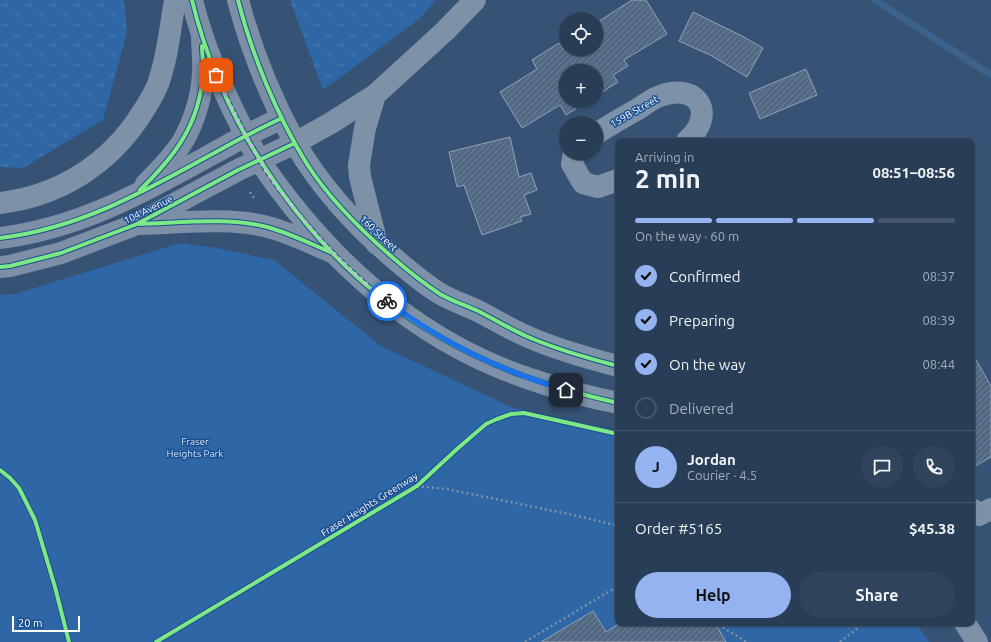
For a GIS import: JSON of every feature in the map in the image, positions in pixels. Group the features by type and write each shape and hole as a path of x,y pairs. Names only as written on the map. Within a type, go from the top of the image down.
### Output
{"highway":[{"path":"0,204 39,195 66,184 102,160 122,140 138,120 158,85 170,41 175,0"},
{"path":"295,143 341,117 375,95 445,31 475,0"},
{"path":"375,95 365,128 359,165 360,177 377,244"}],"main road":[{"path":"192,0 202,36 216,75 259,160"},
{"name":"160 Street","path":"238,0 262,71 282,118 295,143"},
{"path":"131,198 168,161 188,131 198,101 203,74 202,36"},
{"name":"104 Avenue","path":"0,238 42,231 78,221 131,198 282,118"},
{"name":"104 Avenue","path":"0,267 10,266 61,253 137,224 259,160 295,143"},
{"path":"137,224 213,222 251,224 282,232 334,253"}],"street":[{"name":"159B Street","path":"603,130 659,96 675,92 690,95 700,103 702,115 694,134 690,138"},
{"name":"160 Street","path":"295,143 307,165 334,200 377,244 426,285 455,302 479,312 506,327 535,340 584,357 615,365"},
{"path":"259,160 301,217 334,253 364,282 396,308 454,345 502,368 530,379 574,393 615,402"},
{"path":"573,160 572,164 583,183 598,187 615,181"},
{"path":"975,512 979,516 991,510"},
{"path":"967,626 976,642"}],"path":[{"path":"250,192 254,198"},
{"path":"417,486 462,492 615,525"},
{"path":"525,642 615,588"},
{"path":"722,626 747,642"},
{"path":"840,642 860,626"}],"green space":[{"path":"0,0 124,0 127,32 103,120 23,168 0,167"},
{"path":"290,0 436,0 419,19 323,90"},
{"name":"Fraser Heights Park","path":"180,243 217,248 274,260 381,346 511,407 615,433 615,626 918,626 929,642 0,642 0,295 15,294"}],"building":[{"path":"632,0 646,0 667,34 624,60 628,66 613,75 618,82 603,92 603,64 559,64 559,106 522,128 500,92 537,69 532,60 559,43 559,56 603,56 603,19"},
{"path":"693,12 763,48 747,77 712,56 679,41"},
{"path":"806,69 817,95 760,119 749,93"},
{"path":"562,108 577,108 566,115"},
{"path":"510,137 519,177 531,173 537,190 524,195 531,214 520,217 522,221 482,235 464,185 457,187 449,152"},
{"path":"975,358 991,386 991,457 975,466"},
{"path":"593,611 606,632 615,626 717,626 726,642 541,642"}],"waterway":[{"path":"875,0 991,75"}],"cycle path":[{"path":"192,0 207,50 227,99 252,146 281,191 314,233 351,271 392,305 435,334 479,357 547,384 615,402"},
{"path":"238,0 250,42 266,85 296,145 307,164 325,189 369,236 409,272 440,294 478,311 537,341 571,353 615,365"},
{"path":"140,190 164,165 174,152 191,124 201,92 203,71 202,46"},
{"path":"0,238 31,233 60,225 117,204 282,118"},
{"path":"0,267 10,266 61,253 137,224 238,170 295,143"},
{"path":"139,224 204,221 252,224 283,232 330,252"},
{"name":"Fraser Heights Greenway","path":"156,642 417,486 486,424 511,414 524,413 615,433"},
{"path":"0,470 19,488 35,520 55,587 69,642"}],"way so far":[{"path":"216,75 259,160 276,185 301,217 348,268 387,301"}],"route":[{"path":"387,301 434,334 474,355 530,379 566,390"}]}
